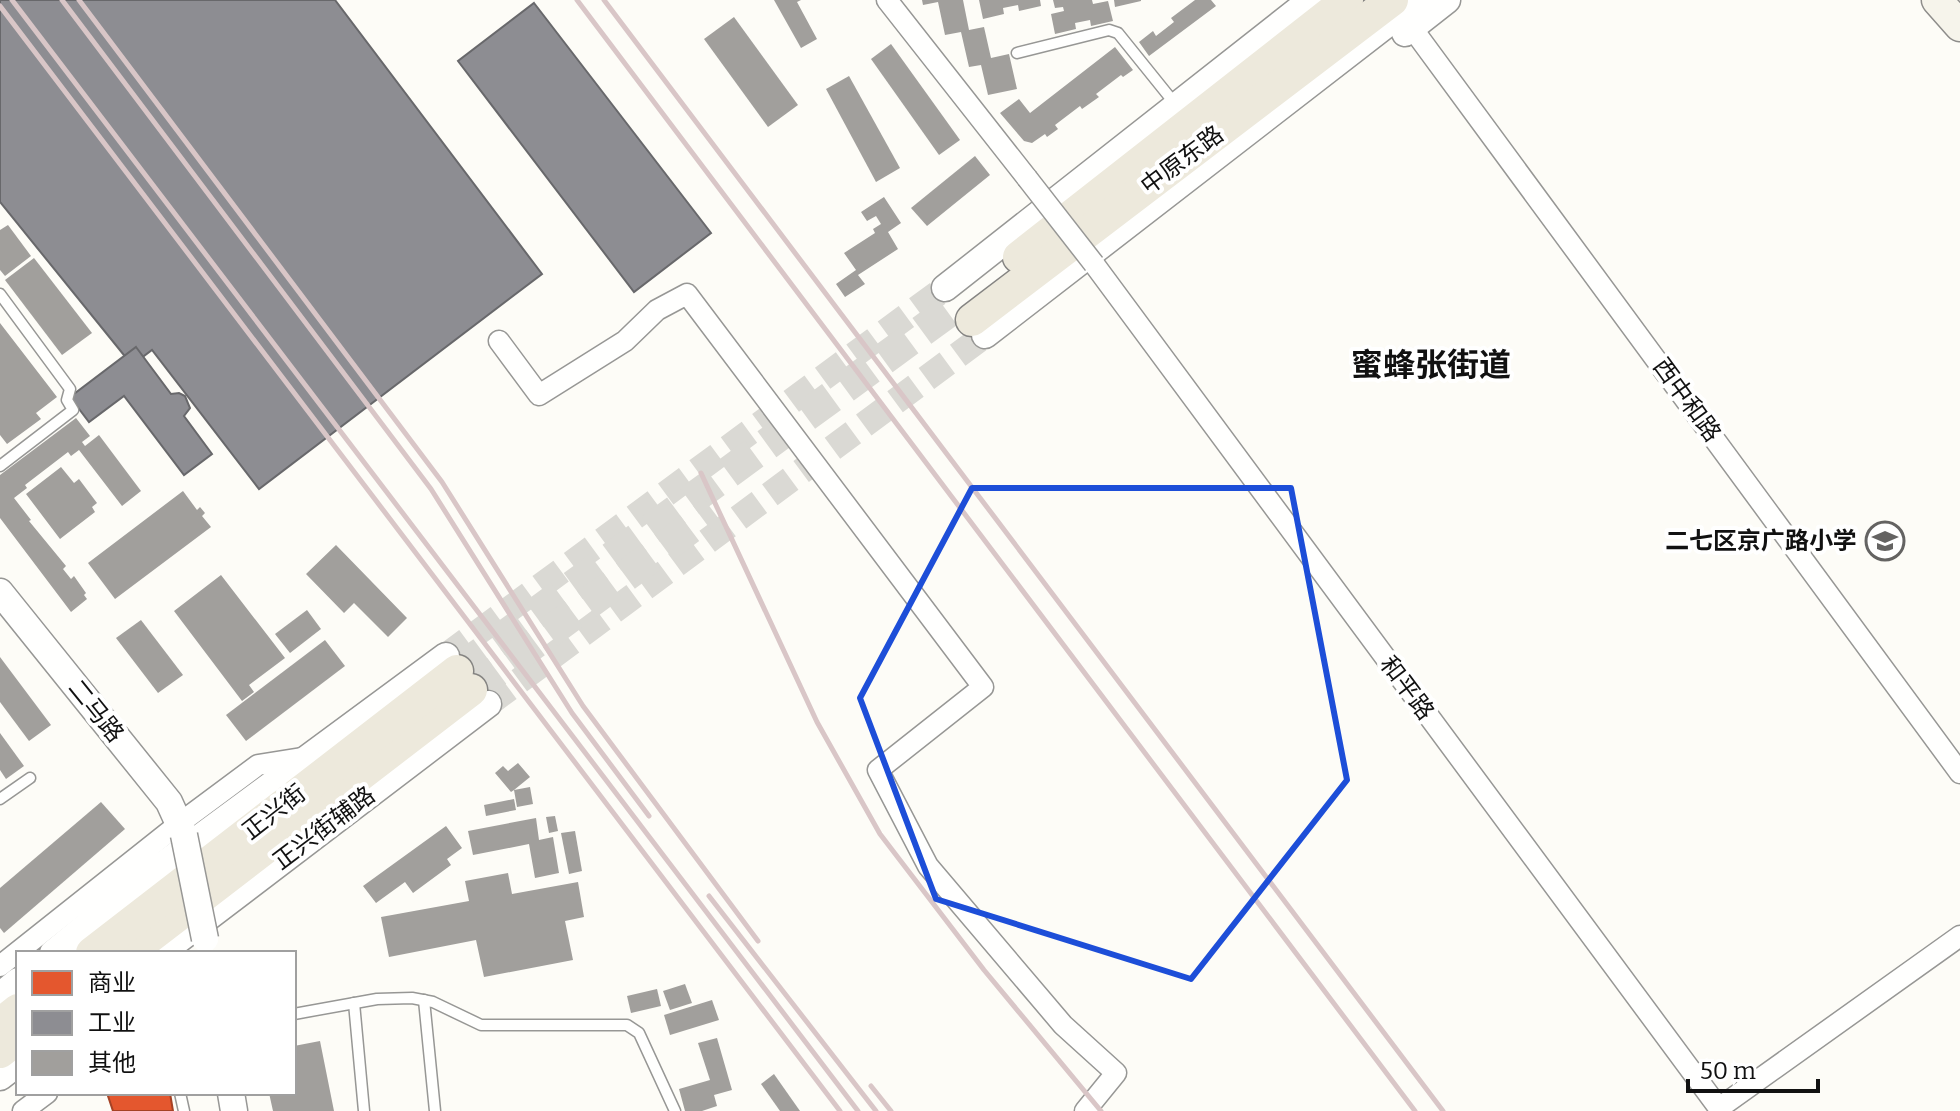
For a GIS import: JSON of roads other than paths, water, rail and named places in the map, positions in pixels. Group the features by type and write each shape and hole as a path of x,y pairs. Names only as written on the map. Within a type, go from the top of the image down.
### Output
{"main road":[{"name":"中原东路","path":"965,312 1347,0"},
{"name":"中原东路","path":"965,312 1392,0"},
{"path":"1937,0 1960,26"},
{"name":"正兴街","path":"95,951 465,680"},
{"name":"正兴街","path":"130,951 465,680"},
{"path":"0,1024 16,1012"},
{"path":"0,1052 16,1040"}],"street":[{"name":"和平路","path":"887,0 1095,267 1720,1110"},
{"path":"965,312 1177,106 1311,0"},
{"path":"965,312 1418,0"},
{"path":"1095,267 1447,0"},
{"name":"西中和路","path":"1412,28 1960,773"},
{"path":"499,341 539,395 625,341 657,310 687,294 983,687 878,770 928,866 1063,1025 1116,1073 1085,1111"},
{"name":"二马路","path":"0,592 169,802 182,829"},
{"path":"55,951 141,881 308,757 465,680"},
{"name":"正兴街辅路","path":"163,951 465,680"},
{"path":"20,951 182,829 258,765 308,757"},
{"path":"182,829 206,946"},
{"path":"1720,1110 1960,936"},
{"path":"0,966 16,954"},
{"path":"0,996 16,983"},
{"path":"0,1077 16,1065"},
{"path":"23,1111 44,1095"}],"lane":[{"path":"1017,53 1109,30 1118,33 1177,106"},
{"path":"0,294 70,389 67,400 73,410 0,466"},
{"path":"0,799 30,778"},
{"path":"296,1014 400,998 433,1002 481,1025 627,1025 639,1033 675,1111"},
{"path":"424,1000 435,1111"},
{"path":"354,1003 364,1111"}],"tunnel":[{"path":"446,656 945,288"},
{"path":"457,671 960,303"},
{"path":"488,704 985,335"},
{"path":"471,690 713,511"}],"railway":[{"path":"12,0 858,1111"},
{"path":"62,0 431,489 572,713 649,816"},
{"path":"79,0 442,482 583,706 758,941"},
{"path":"577,0 1415,1111"},
{"path":"604,0 1443,1111"},
{"path":"0,6 840,1111"},
{"path":"701,473 817,722 880,834 984,970 1101,1111"},
{"path":"709,896 876,1111"},
{"path":"871,1086 891,1111"}],"place":[{"name":"二七区京广路小学","path":"1885,541"}],"district":[{"name":"蜜蜂张街道","path":"1431,365"}]}
